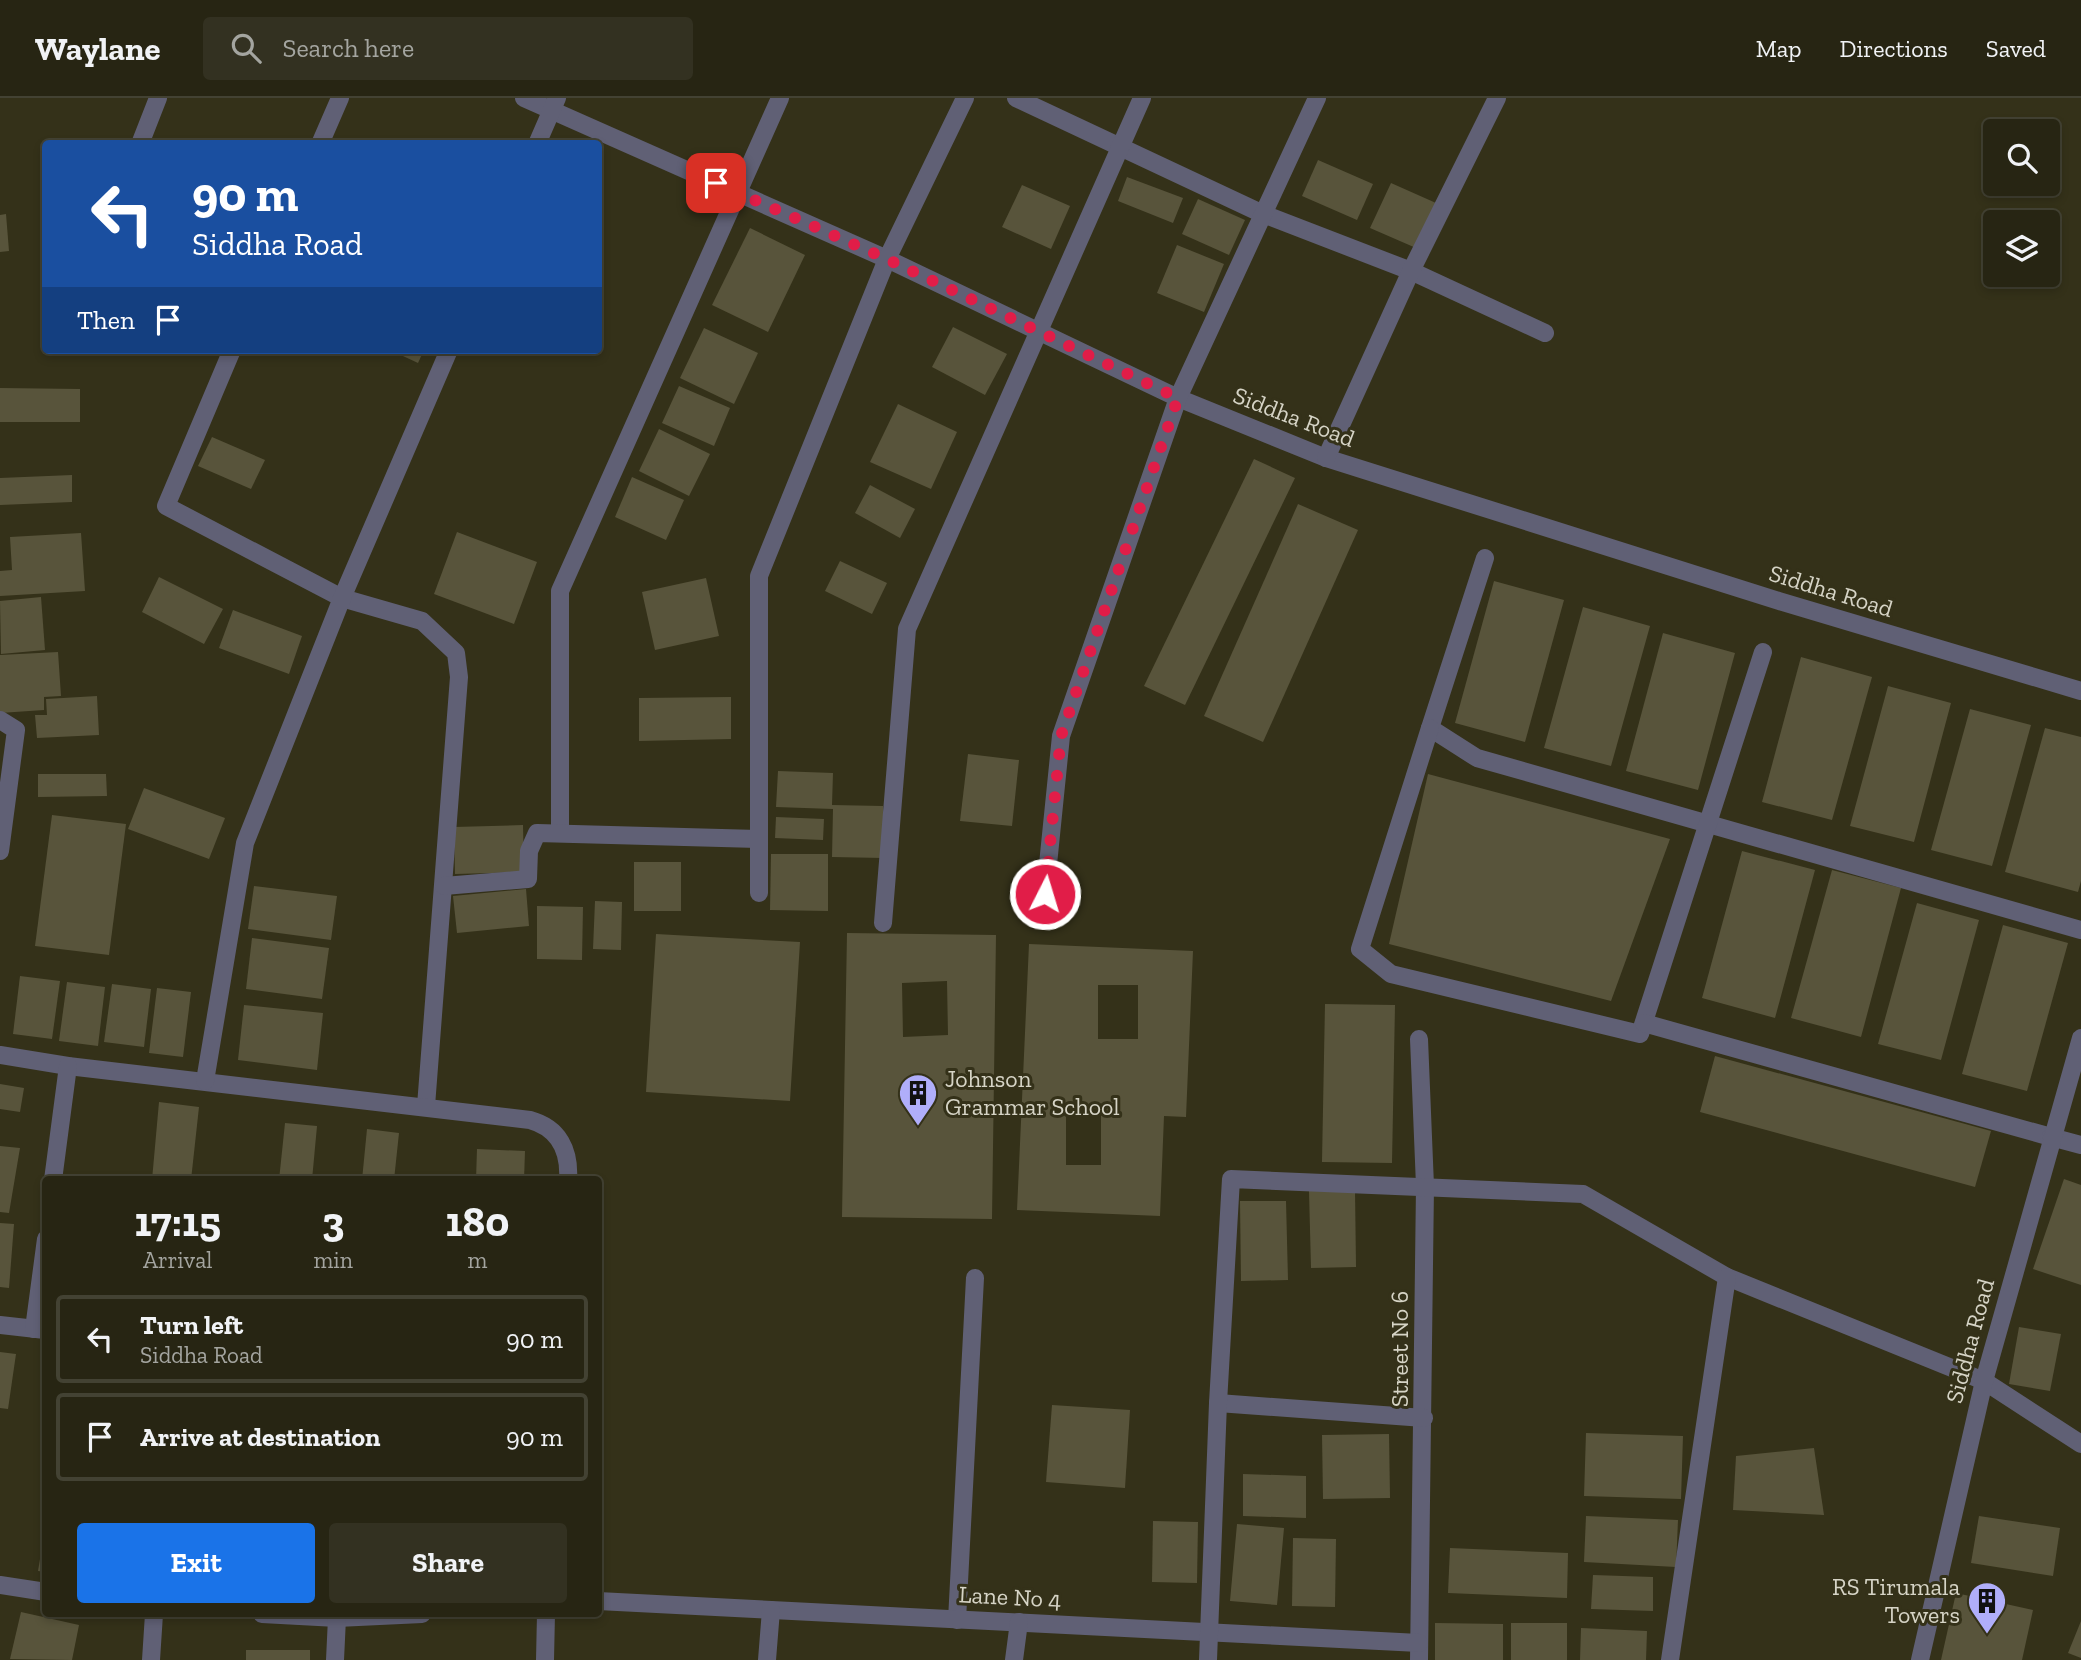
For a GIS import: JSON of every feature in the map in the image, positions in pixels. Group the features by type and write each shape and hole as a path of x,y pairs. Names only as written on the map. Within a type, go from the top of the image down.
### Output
{"street":[{"path":"142,140 158,98"},
{"path":"322,140 340,98"},
{"name":"Siddha Road","path":"524,98 554,104 1178,398 1326,458 1779,601 2081,691"},
{"path":"559,832 560,591 780,98"},
{"path":"759,893 759,576 887,259 965,98"},
{"path":"1016,98 1119,149 1263,214 1411,271 1545,333"},
{"path":"883,923 908,629 1142,98"},
{"path":"1045,894 1061,736 1178,398 1317,98"},
{"path":"1326,458 1411,271 1497,98"},
{"path":"539,140 554,104"},
{"path":"230,354 166,506 342,598 422,621 456,653 459,677 426,1106"},
{"path":"205,1081 245,843 342,598 447,354"},
{"path":"1485,558 1360,949 1391,974 1640,1034 1763,652"},
{"path":"0,720 16,730 0,850"},
{"path":"1430,728 1477,758 2081,930"},
{"path":"444,886 528,879 529,851 537,833 758,839"},
{"path":"1644,1023 2081,1145"},
{"name":"Siddha Road","path":"1920,1660 1984,1381 2081,1038"},
{"name":"Street No 6","path":"1419,1039 1425,1186 1419,1651"},
{"path":"0,1055 68,1066 426,1106 548,1125 561,1140 568,1176"},
{"path":"54,1176 68,1066"},
{"path":"1208,1660 1218,1403 1231,1180 1583,1194 1727,1277 1984,1381 2081,1444"},
{"path":"1670,1660 1727,1277"},
{"path":"957,1620 975,1278"},
{"path":"0,1325 40,1330 42,1300"},
{"path":"1218,1403 1424,1418"},
{"path":"0,1585 42,1591"},
{"name":"Lane No 4","path":"602,1601 1211,1632 1419,1651"},
{"path":"767,1660 771,1610"},
{"path":"151,1660 154,1617"},
{"path":"318,1617 358,1617"},
{"path":"545,1660 546,1617"},
{"path":"335,1660 337,1618"},
{"path":"1014,1660 1019,1622"}],"building":[{"path":"1318,160 1373,184 1357,220 1302,196"},
{"path":"1127,177 1183,198 1173,223 1118,201"},
{"path":"1391,183 1436,203 1416,248 1370,228"},
{"path":"1022,185 1070,206 1051,249 1002,227"},
{"path":"1198,199 1245,220 1229,255 1182,234"},
{"path":"6,214 9,251 0,252 0,215"},
{"path":"750,228 805,255 768,332 712,305"},
{"path":"1177,245 1224,264 1204,312 1157,293"},
{"path":"953,327 1007,354 985,395 932,367"},
{"path":"704,328 758,353 734,404 680,378"},
{"path":"399,354 422,354 418,363"},
{"path":"679,386 730,408 714,446 662,423"},
{"path":"0,388 80,389 80,422 0,422"},
{"path":"898,404 957,432 931,489 870,462"},
{"path":"659,429 710,454 689,496 639,471"},
{"path":"212,437 265,460 251,489 198,466"},
{"path":"1254,459 1295,478 1185,705 1144,686"},
{"path":"72,475 72,502 0,505 0,478"},
{"path":"632,477 684,500 666,540 615,517"},
{"path":"870,485 915,509 900,538 855,513"},
{"path":"1298,504 1358,530 1263,742 1204,716"},
{"path":"457,532 537,562 514,624 434,594"},
{"path":"81,533 85,591 0,596 0,571 12,570 10,537"},
{"path":"840,561 887,583 872,614 825,591"},
{"path":"159,577 223,609 204,644 142,612"},
{"path":"706,578 719,636 655,650 642,592"},
{"path":"1494,581 1564,600 1525,742 1455,723"},
{"path":"41,597 45,650 1,654 0,601"},
{"path":"1583,607 1650,626 1611,766 1544,748"},
{"path":"233,610 302,636 289,674 219,648"},
{"path":"1663,633 1735,653 1698,790 1626,771"},
{"path":"58,652 61,696 44,697 44,710 0,713 0,655"},
{"path":"1801,657 1872,677 1832,820 1762,802"},
{"path":"1888,686 1951,703 1914,842 1850,826"},
{"path":"97,696 99,735 37,738 35,715 47,715 46,699"},
{"path":"731,697 731,739 639,741 639,698"},
{"path":"1970,709 2031,725 1992,866 1931,850"},
{"path":"2045,728 2081,737 2081,881 2078,892 2005,872"},
{"path":"968,754 1019,760 1012,826 960,821"},
{"path":"778,771 833,773 832,805 883,806 883,858 832,857 833,809 776,807"},
{"path":"38,774 106,774 107,796 38,797"},
{"path":"1428,774 1670,839 1611,1001 1389,944"},
{"path":"144,788 225,818 209,859 128,829"},
{"path":"52,815 126,824 109,955 35,946"},
{"path":"776,817 824,819 823,840 775,838"},
{"path":"523,825 524,872 455,874 454,827"},
{"path":"1742,851 1815,870 1775,1018 1702,998"},
{"path":"771,854 828,854 828,911 770,910"},
{"path":"634,862 681,862 681,911 634,911"},
{"path":"1832,870 1901,888 1861,1037 1791,1018"},
{"path":"254,886 337,896 331,940 248,929"},
{"path":"526,889 529,926 457,933 453,896"},
{"path":"595,901 622,902 621,950 593,949"},
{"path":"1917,903 1979,920 1941,1060 1878,1044"},
{"path":"537,906 583,907 582,960 537,959"},
{"path":"2003,925 2068,943 2027,1091 1962,1074"},
{"name":"Johnson Grammar School","path":"847,933 996,935 992,1219 842,1217","holes":["947,981 948,1035 903,1037 902,983"]},
{"path":"656,934 800,942 790,1101 646,1092"},
{"path":"252,938 329,948 322,999 246,989"},
{"name":"Johnson Grammar School","path":"1029,944 1193,951 1186,1117 1164,1116 1160,1216 1017,1210","holes":["1098,985 1138,985 1138,1039 1098,1039","1066,1109 1101,1109 1101,1165 1066,1165"]},
{"path":"20,976 60,981 52,1039 13,1034"},
{"path":"67,982 105,987 98,1046 59,1041"},
{"path":"112,984 151,989 144,1047 104,1042"},
{"path":"157,988 191,992 183,1057 149,1053"},
{"path":"1325,1004 1395,1005 1392,1163 1322,1162"},
{"path":"244,1005 323,1013 317,1070 238,1060"},
{"path":"1715,1056 1991,1131 1975,1187 1700,1112"},
{"path":"0,1084 24,1088 20,1112 0,1109"},
{"path":"159,1102 199,1107 191,1176 152,1176"},
{"path":"285,1123 317,1126 312,1176 279,1176"},
{"path":"367,1129 399,1133 394,1176 362,1176"},
{"path":"0,1146 20,1148 9,1213 0,1212"},
{"path":"477,1149 525,1151 524,1176 476,1176"},
{"path":"2064,1179 2081,1185 2081,1285 2033,1269"},
{"path":"1355,1190 1356,1267 1311,1268 1309,1191"},
{"path":"1240,1201 1286,1201 1288,1280 1241,1281"},
{"path":"0,1223 14,1224 9,1288 0,1287"},
{"path":"2019,1327 2061,1334 2050,1391 2009,1384"},
{"path":"0,1352 16,1354 8,1409 0,1408"},
{"path":"1052,1405 1130,1410 1125,1488 1046,1482"},
{"path":"1586,1433 1683,1436 1681,1499 1584,1496"},
{"path":"1389,1434 1390,1498 1323,1499 1322,1435"},
{"path":"1814,1448 1824,1515 1733,1510 1736,1456"},
{"path":"1243,1474 1306,1476 1306,1518 1243,1516"},
{"path":"1586,1516 1678,1520 1676,1567 1584,1562"},
{"path":"1979,1516 2060,1528 2053,1576 1971,1563"},
{"path":"1153,1521 1198,1522 1197,1583 1152,1582"},
{"path":"1237,1524 1284,1528 1277,1605 1230,1601"},
{"path":"1293,1538 1336,1539 1335,1607 1292,1606"},
{"path":"42,1547 42,1572 38,1571"},
{"path":"1450,1548 1568,1553 1567,1598 1448,1593"},
{"path":"1593,1575 1653,1577 1653,1611 1591,1609"},
{"name":"RS Tirumala Towers","path":"1956,1593 2033,1610 2022,1660 1941,1660"},
{"path":"21,1612 79,1625 72,1660 10,1659"},
{"path":"2081,1621 2081,1658 2068,1653"},
{"path":"1435,1623 1503,1624 1503,1660 1435,1660"},
{"path":"1511,1623 1567,1623 1567,1660 1511,1660"},
{"path":"1581,1628 1647,1631 1646,1660 1580,1660"},
{"path":"246,1650 310,1650 310,1660 246,1660"}],"place":[{"name":"Johnson Grammar School","path":"918,1127"},
{"name":"RS Tirumala Towers","path":"1987,1635"}],"route":[{"path":"716,183 887,259 1037,333 1178,398 1061,736 1045,894"}]}
